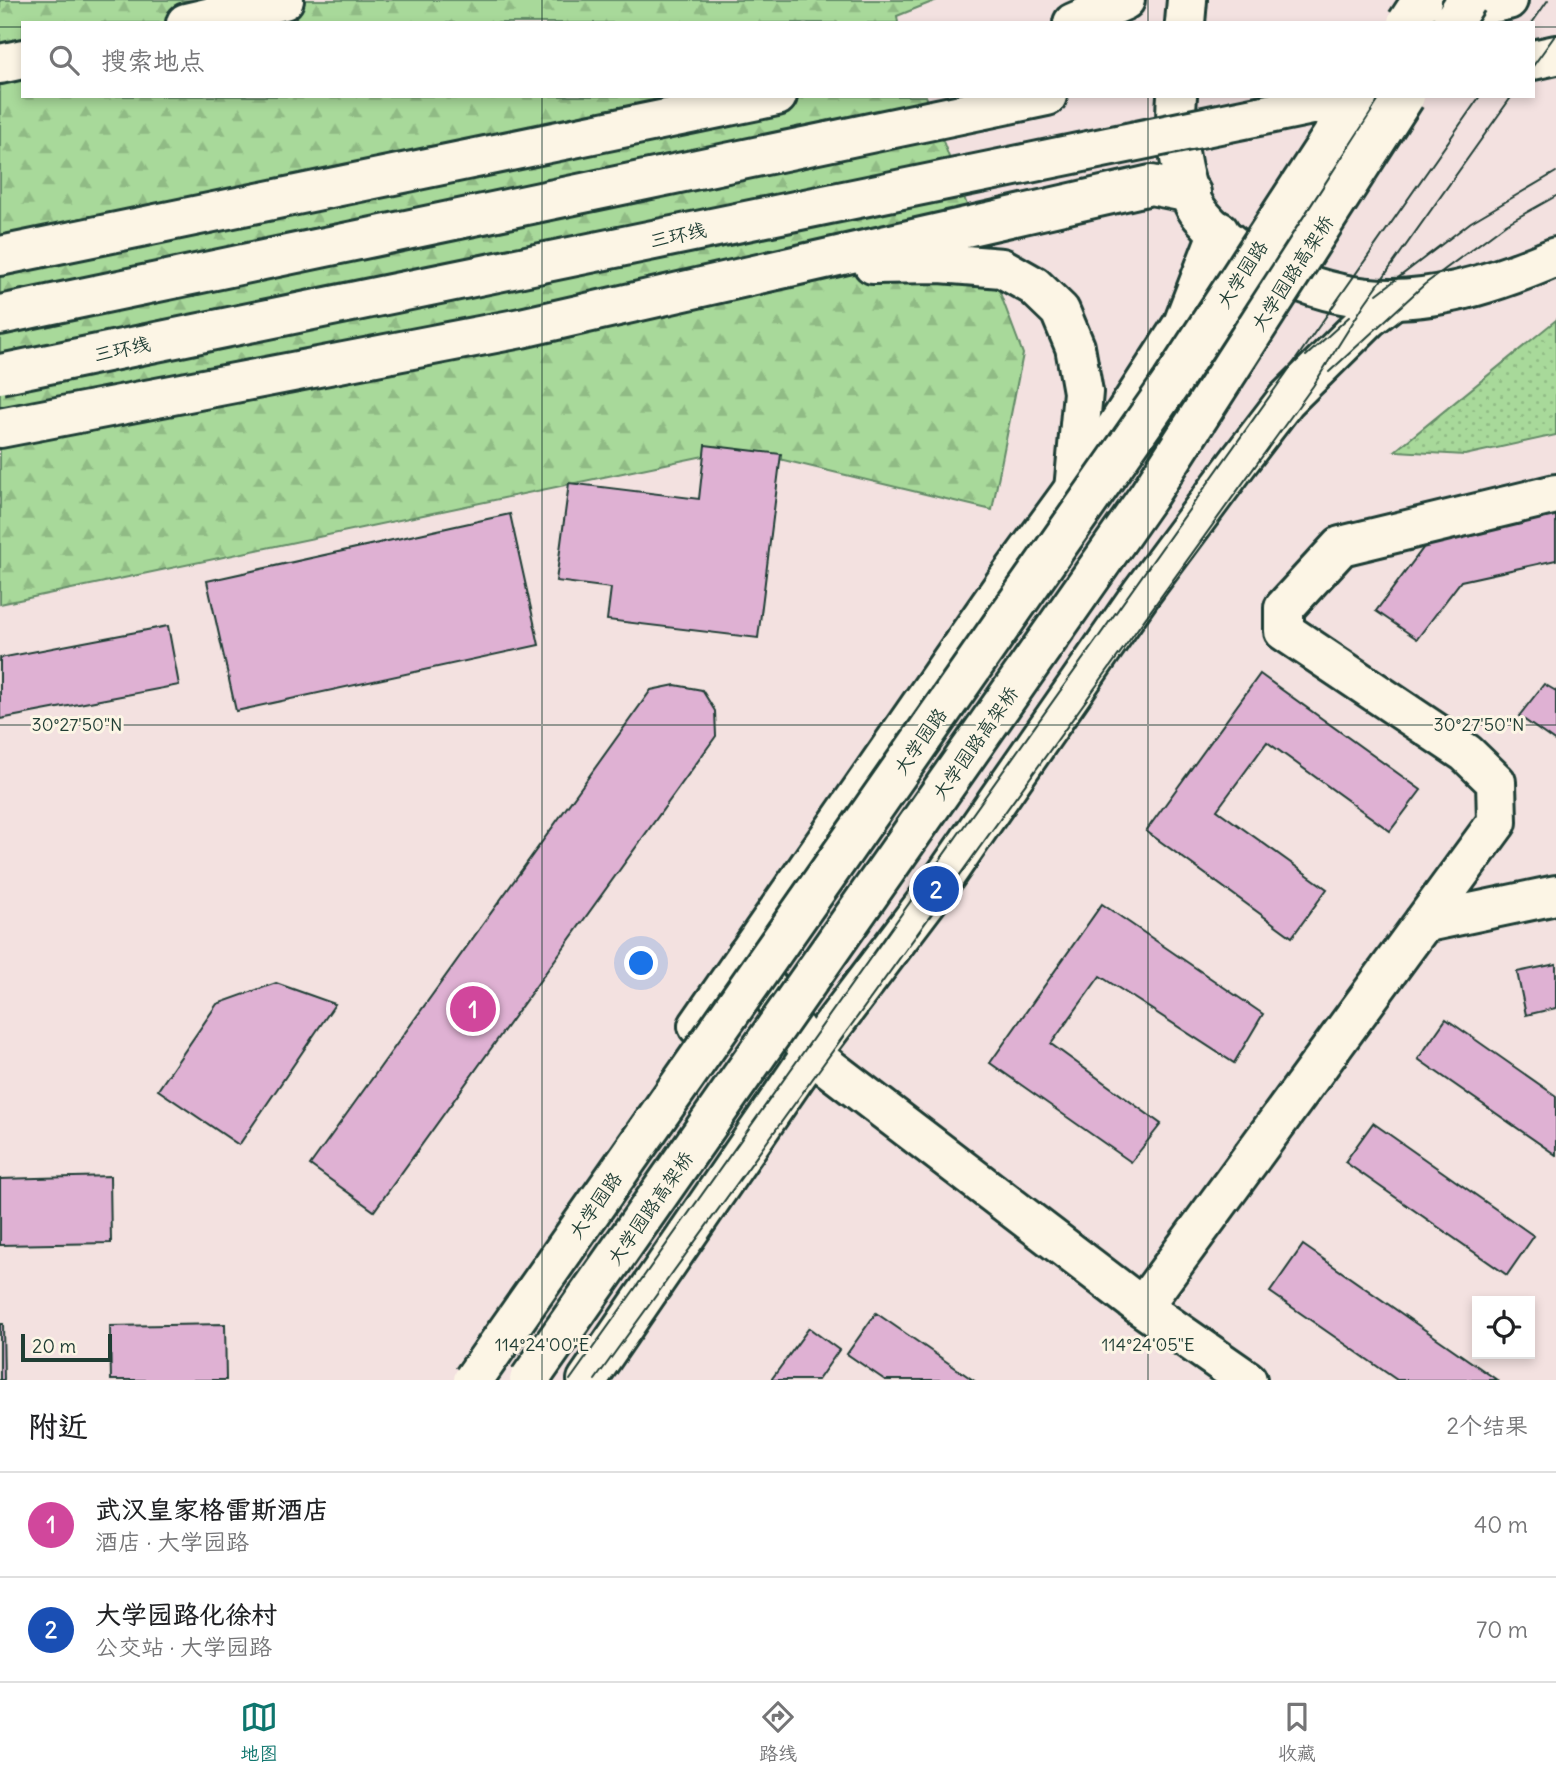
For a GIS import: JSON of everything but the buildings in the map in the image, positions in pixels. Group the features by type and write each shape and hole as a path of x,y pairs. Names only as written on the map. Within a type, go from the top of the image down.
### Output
{"main road":[{"path":"195,21 284,0"},
{"path":"1078,21 1125,0"},
{"path":"1185,21 1187,0"},
{"path":"1408,21 1422,0"},
{"path":"1453,21 1467,0"},
{"path":"1408,21 1508,0"},
{"path":"1535,60 1556,55"},
{"path":"0,64 21,59"},
{"path":"0,256 767,98"},
{"path":"0,314 1037,98"},
{"path":"1177,98 1180,168 1199,213 1233,244 1266,266 1319,290 1353,298 1394,299 1448,294 1556,257"},
{"name":"三环线","path":"0,374 1347,98"},
{"name":"大学园路","path":"473,1380 1172,382 1356,98"},
{"name":"大学园路高架桥","path":"529,1380 1149,496 1404,98"},
{"path":"0,428 520,328 1152,184 1191,193"},
{"name":"大学园路","path":"453,1380 1003,586 1074,490 1183,324 1219,231"},
{"path":"798,265 940,263 1002,268 1034,286 1060,311 1075,347 1083,392 1074,490"},
{"path":"587,1380 811,1054 936,889 1142,592 1278,410 1369,318 1394,299"},
{"path":"1142,1307 1497,822 1496,782 1466,753 1284,631 1284,608 1341,546 1556,494"},
{"path":"1423,923 1556,895"},
{"path":"747,955 811,1054 1142,1307 1247,1380"}],"green space":[{"path":"0,0 937,0 897,16 898,21 21,21 21,98 927,98 1023,354 992,510 737,449 0,604"},
{"path":"1556,320 1556,435 1465,455 1395,451"}],"tram line":[{"path":"1533,21 1548,0"},
{"path":"1535,63 1556,34"},
{"path":"570,1380 1287,372 1479,98"},
{"path":"595,1380 1313,386 1365,303 1511,98"},
{"path":"1377,294 1471,222 1556,172"},
{"path":"1329,372 1425,284 1506,224 1556,196"},
{"path":"1306,356 1350,316"}],"place":[{"name":"大学园路化徐村","path":"936,889"},
{"name":"武汉皇家格雷斯酒店","path":"473,1009"}]}
